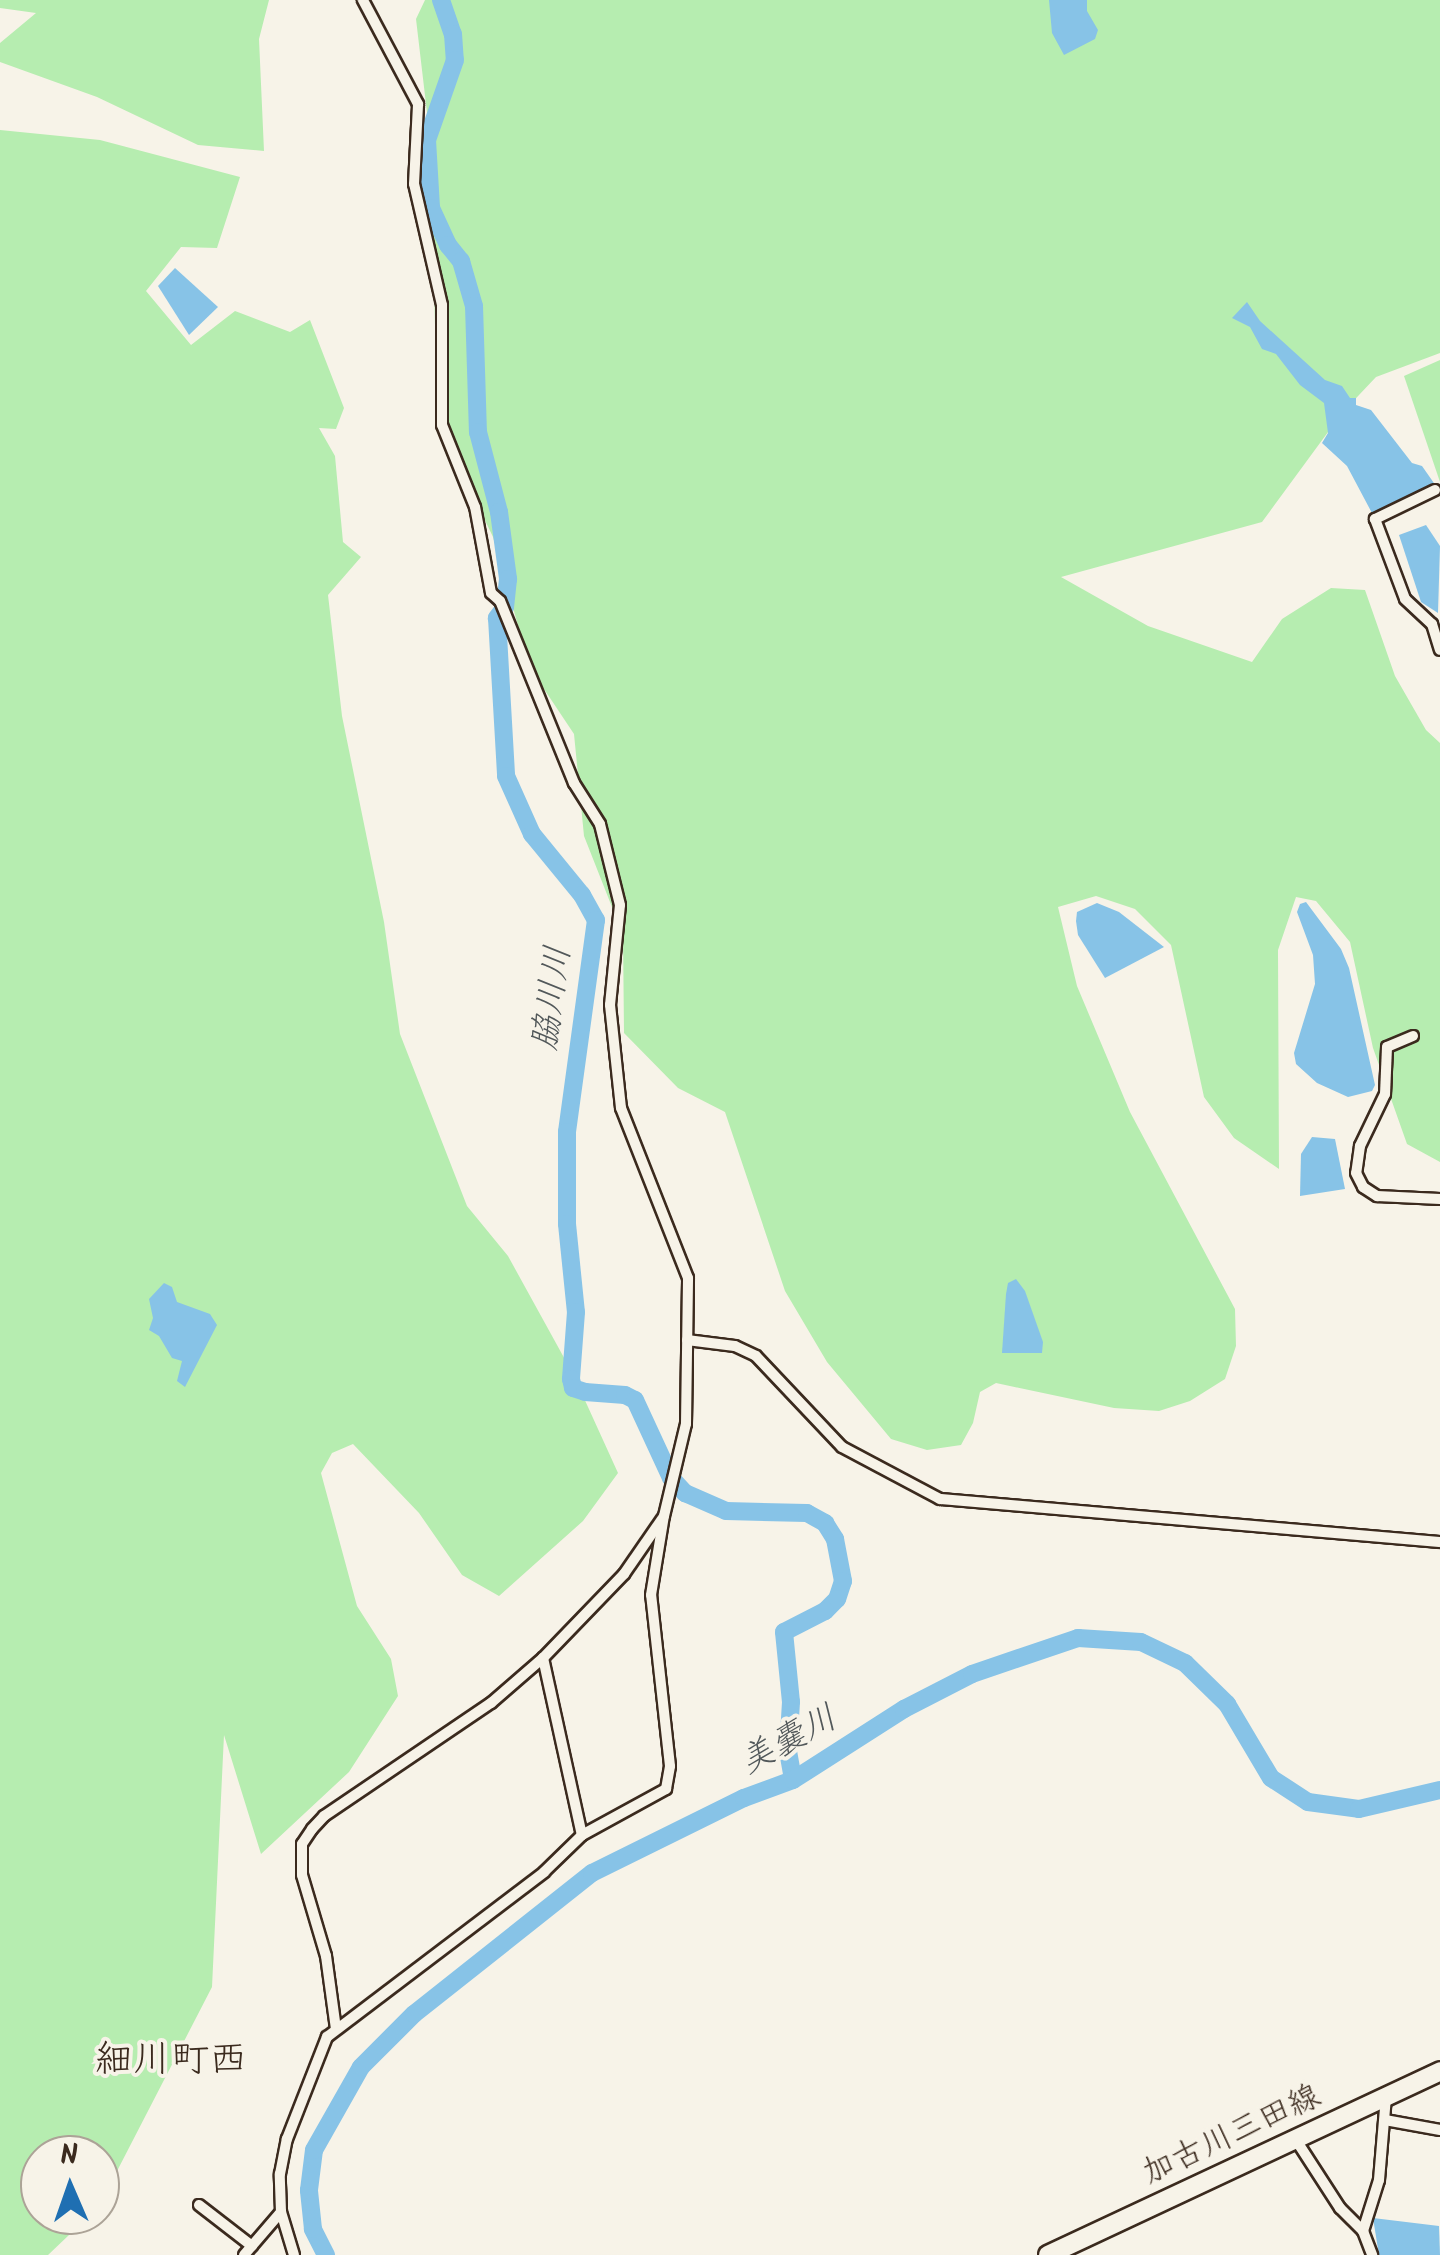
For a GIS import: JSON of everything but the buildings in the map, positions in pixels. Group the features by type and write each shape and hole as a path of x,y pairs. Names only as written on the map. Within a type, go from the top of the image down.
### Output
{"main road":[{"name":"加古川三田線","path":"1048,2255 1440,2071"}],"street":[{"path":"294,2255 282,2212 280,2174 287,2140 327,2037 544,1872 582,1835 666,1790 670,1766 651,1594 686,1424 688,1278 683,1257 632,1144 621,1108 610,1004 620,905 600,824 574,783 500,601 491,593 475,507 442,425 442,305 414,184 418,104 364,0"},
{"path":"1436,490 1375,518 1405,600 1432,624 1440,650"},
{"path":"1413,1036 1387,1048 1385,1094 1360,1146 1356,1174 1363,1187 1376,1196 1440,1199"},
{"path":"687,1340 735,1346 756,1356 842,1446 940,1499 1440,1542"},
{"path":"336,2029 326,1956 302,1875 302,1844 324,1816 491,1703 543,1658 624,1574 664,1516"},
{"path":"543,1658 582,1835"},
{"path":"1363,2230 1378,2180 1386,2097"},
{"path":"1385,2120 1440,2130"},
{"path":"1296,2140 1340,2208 1363,2230 1372,2255"},
{"path":"198,2205 248,2250 282,2212"}],"green space":[{"path":"0,0 269,0 259,39 264,151 198,145 97,97 0,62 0,43 36,13 0,8"},
{"path":"425,0 1440,0 1440,353 1376,377 1342,413 1262,522 1061,577 1148,626 1252,662 1282,619 1331,588 1365,590 1395,676 1426,730 1440,743 1440,1162 1407,1144 1373,1048 1350,942 1316,901 1296,897 1278,950 1279,1169 1234,1138 1204,1097 1171,945 1135,909 1096,896 1058,907 1077,986 1130,1112 1235,1309 1236,1346 1225,1379 1190,1401 1159,1411 1114,1408 996,1383 980,1392 973,1423 961,1445 927,1450 891,1439 827,1362 785,1291 725,1112 678,1088 624,1033 623,935 584,836 574,734 530,668 493,537 458,464 436,363 430,138 416,19"},
{"path":"0,130 100,140 240,177 217,248 181,247 146,291 191,345 235,311 290,332 310,320 344,408 336,429 319,428 335,456 343,542 361,557 328,595 342,716 384,922 400,1034 467,1206 508,1256 573,1374 618,1473 583,1521 499,1596 462,1575 419,1513 353,1444 332,1453 321,1473 357,1606 391,1659 398,1696 349,1772 261,1854 224,1735 212,1987 120,2165 120,2135 20,2135 20,2235 69,2235 48,2255 0,2255"},
{"path":"1440,360 1440,482 1404,376"}],"water":[{"path":"1049,0 1087,0 1087,11 1098,30 1095,39 1064,55 1052,33"},
{"path":"175,268 218,307 189,335 158,286"},
{"path":"1247,302 1260,321 1325,380 1342,386 1350,398 1356,398 1356,405 1371,410 1412,463 1422,466 1436,486 1373,515 1347,466 1322,443 1328,433 1324,403 1300,385 1276,354 1262,349 1250,327 1232,318"},
{"path":"1426,525 1440,546 1438,613 1421,602 1399,535"},
{"path":"1306,902 1341,949 1349,968 1375,1085 1372,1091 1348,1097 1317,1083 1296,1064 1294,1053 1315,984 1313,955 1297,912 1300,904"},
{"path":"1097,903 1119,912 1164,947 1105,978 1078,935 1076,921 1077,912"},
{"path":"1312,1137 1335,1139 1345,1189 1300,1196 1301,1154"},
{"path":"1016,1279 1025,1291 1043,1342 1042,1353 1002,1353 1008,1283"},
{"path":"164,1283 172,1287 177,1302 210,1314 217,1325 185,1387 177,1381 182,1361 172,1358 159,1336 149,1330 153,1318 149,1299"},
{"path":"1373,2218 1439,2226 1440,2255 1379,2255"}],"waterway":[{"name":"脇川川","path":"441,0 453,34 455,60 427,140 431,208 448,245 461,261 474,306 478,432 499,512 508,579 505,607 497,618 506,776 532,834 582,895 596,920 567,1132 567,1224 576,1312 571,1379 573,1388 585,1392 625,1395 635,1400 671,1478 685,1493 726,1511 807,1513 825,1523 835,1539 843,1581 837,1599 825,1611 784,1632 791,1702 788,1751 793,1780"},
{"name":"美嚢川","path":"326,2255 313,2229 309,2190 314,2150 361,2067 414,2014 592,1873 744,1798 793,1780 904,1709 972,1674 1078,1638 1141,1642 1185,1663 1227,1704 1271,1778 1308,1802 1359,1809 1440,1790"}],"district":[{"name":"細川町西","path":"171,2062"}]}
